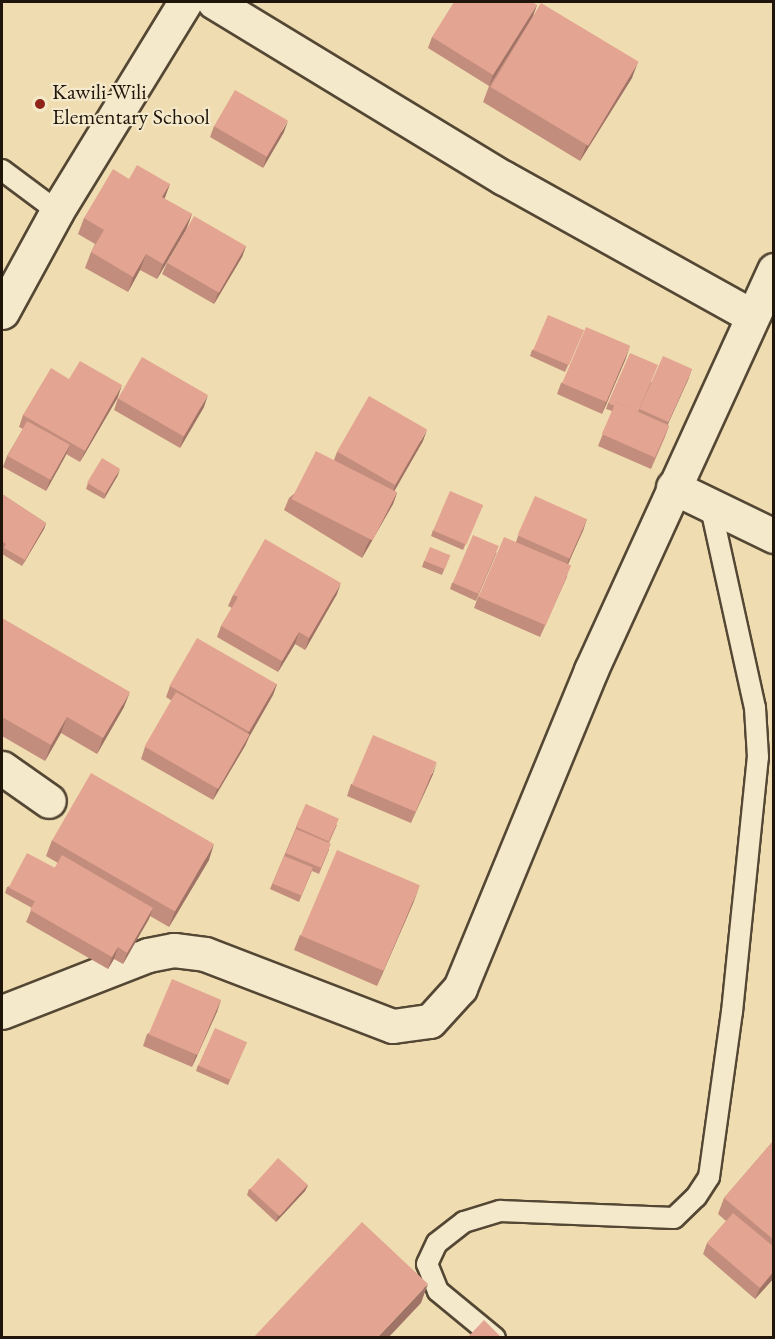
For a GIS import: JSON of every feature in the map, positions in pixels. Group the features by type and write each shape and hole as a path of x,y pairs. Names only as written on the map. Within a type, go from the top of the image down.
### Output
{"street":[{"path":"2,312 57,211 185,2"},
{"path":"214,2 504,178 750,315"},
{"path":"2,1012 148,955 174,950 205,954 393,1026 430,1021 460,988 591,670 750,315 774,270"},
{"path":"673,487 711,508 774,536"},
{"path":"2,768 49,801"}],"lane":[{"path":"2,171 57,211"},
{"path":"495,1338 438,1291 427,1264 437,1243 464,1222 500,1211 674,1218 696,1197 709,1177 732,1012 758,757 755,708 711,508"}],"building":[{"path":"454,2 532,2 537,5 493,75 432,37"},
{"path":"541,3 639,62 588,146 491,87"},
{"path":"235,90 288,120 267,157 214,126"},
{"path":"137,165 170,184 162,197 192,214 163,264 146,254 133,277 91,252 104,230 84,218 113,169 129,179"},
{"path":"194,216 246,246 219,293 167,263"},
{"path":"548,315 584,330 569,365 533,350"},
{"path":"586,327 630,346 606,402 562,383"},
{"path":"630,353 658,365 638,412 616,402 615,406 608,403"},
{"path":"663,356 692,369 669,422 639,409"},
{"path":"142,357 208,395 184,437 118,399"},
{"path":"80,361 122,385 85,451 23,415 51,368 69,379"},
{"path":"369,396 427,430 395,485 337,451"},
{"path":"616,402 669,426 655,458 602,434"},
{"path":"27,421 70,445 50,480 8,456"},
{"path":"316,451 397,492 373,540 291,499"},
{"path":"102,458 120,469 105,494 87,483"},
{"path":"450,491 483,505 466,545 433,531"},
{"path":"2,494 46,523 25,560 4,548 6,544 2,541"},
{"path":"535,496 587,519 570,558 518,535"},
{"path":"473,535 499,546 478,594 453,583"},
{"path":"504,537 571,566 546,625 479,597"},
{"path":"265,539 341,583 309,638 299,632 282,661 221,626 238,597 233,595"},
{"path":"430,547 450,555 445,569 424,561"},
{"path":"2,618 130,692 103,738 67,717 51,745 2,717"},
{"path":"197,638 277,684 249,732 170,686"},
{"path":"176,692 250,734 218,789 144,747"},
{"path":"373,735 437,762 415,812 352,785"},
{"path":"91,773 214,844 175,912 52,841"},
{"path":"306,804 339,819 329,841 296,827"},
{"path":"296,829 331,844 321,868 286,853"},
{"path":"337,850 420,885 384,971 301,936"},
{"path":"27,853 55,868 37,902 9,887"},
{"path":"62,855 153,908 127,953 118,947 112,957 30,910"},
{"path":"284,856 313,868 302,895 273,884"},
{"path":"172,979 221,1000 197,1055 149,1034"},
{"path":"215,1028 247,1042 230,1080 198,1065"},
{"path":"774,1140 774,1240 724,1198"},
{"path":"278,1158 308,1185 280,1216 250,1189"},
{"path":"733,1213 774,1247 774,1271 760,1288 707,1243"},
{"path":"362,1222 428,1284 377,1338 253,1338"},
{"path":"484,1320 502,1338 467,1338"}],"place":[{"name":"Kawili-Wili Elementary School","path":"40,104"}]}
